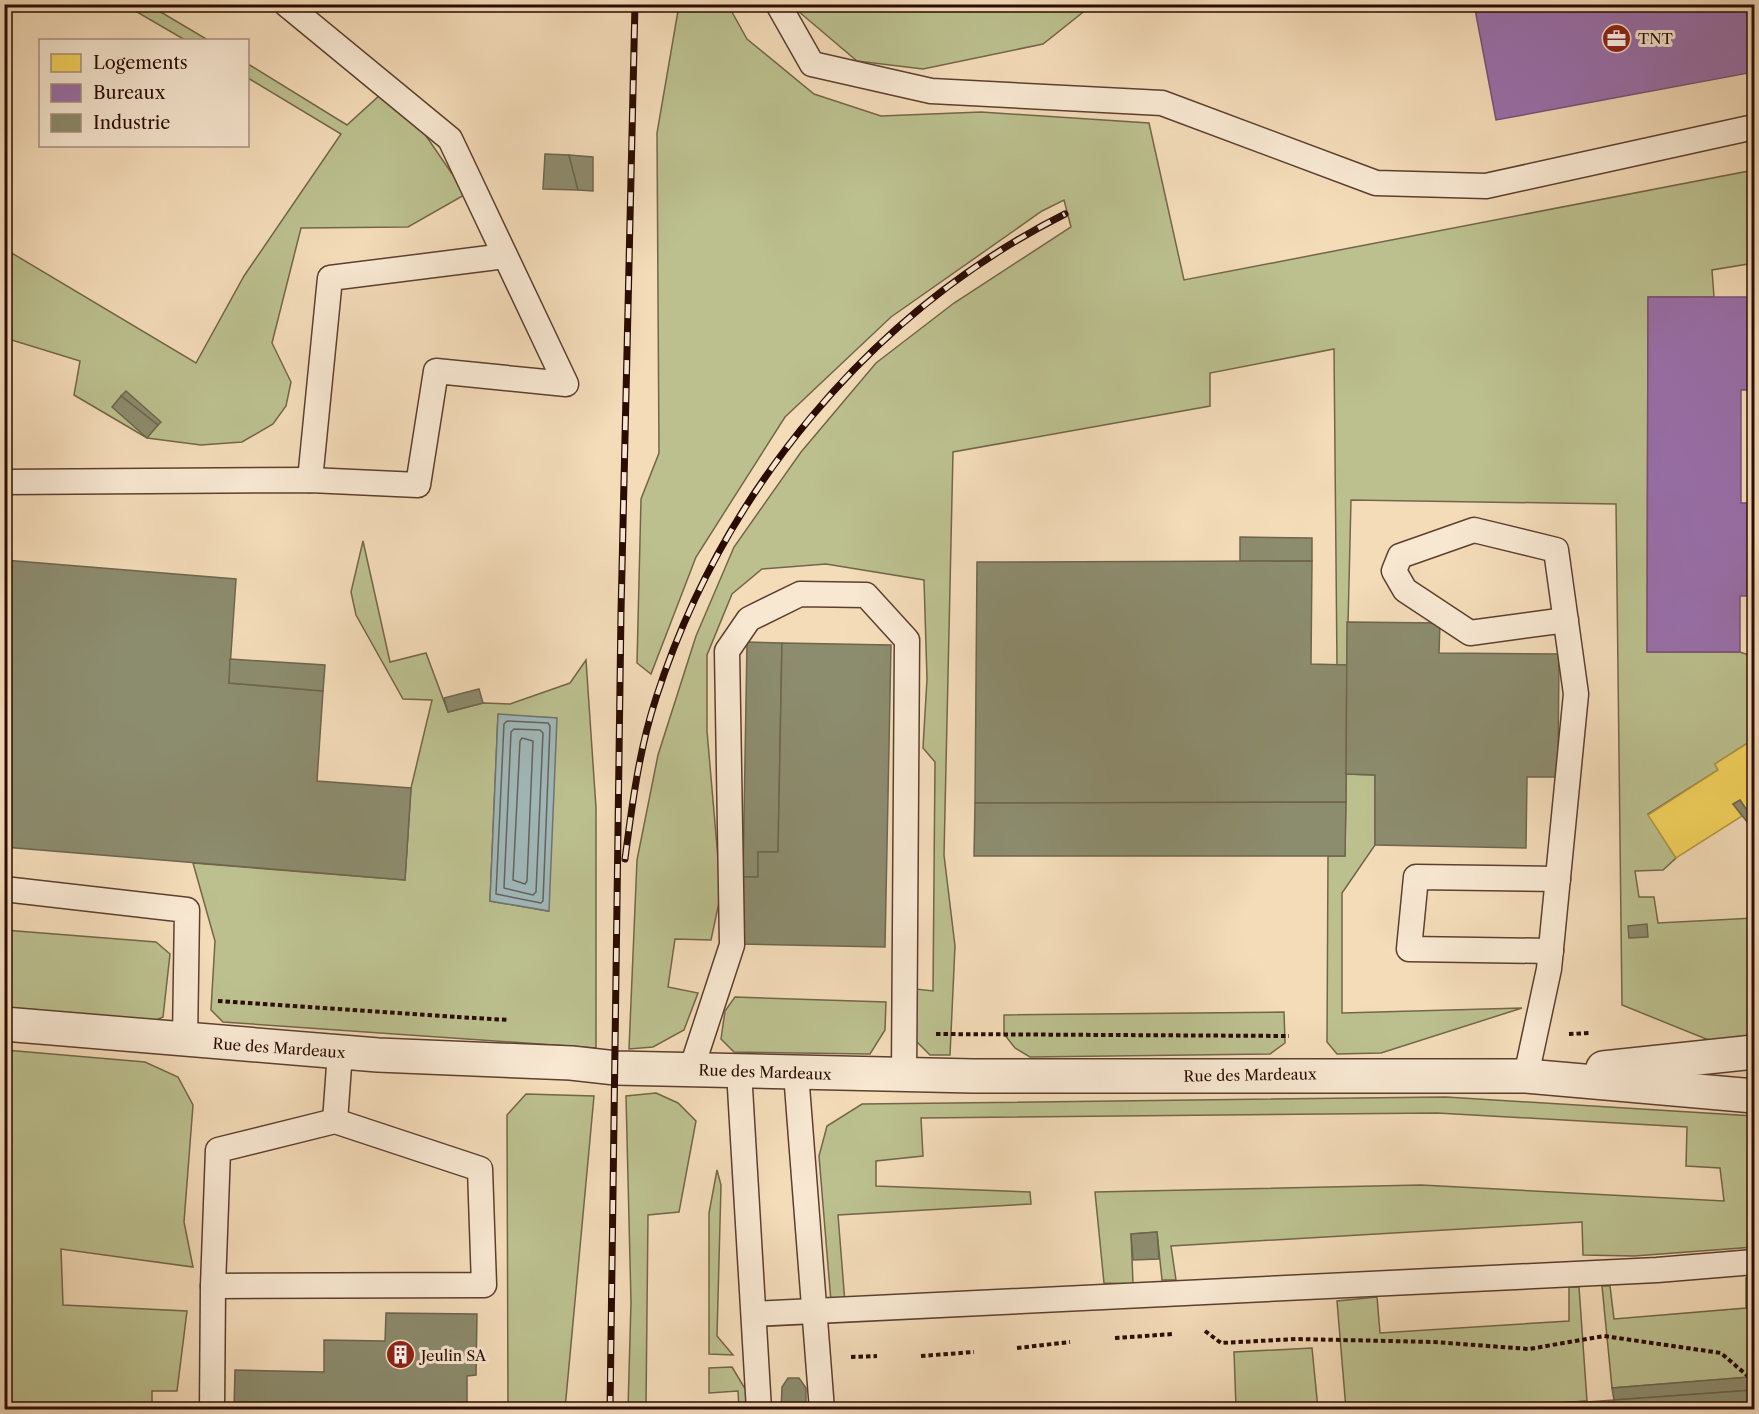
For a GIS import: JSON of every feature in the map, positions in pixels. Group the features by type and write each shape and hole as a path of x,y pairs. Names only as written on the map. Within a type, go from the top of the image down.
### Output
{"street":[{"name":"Rue des Mardeaux","path":"4,1024 185,1041 340,1052 691,1070 904,1076 1526,1076 1755,1096"},
{"name":"Rue des Mardeaux","path":"1526,1076 1755,1052"}],"lane":[{"path":"4,482 310,480 418,485 436,371 566,384 450,139 286,4"},
{"path":"778,4 812,64 931,91 1162,103 1376,183 1486,186 1755,127"},
{"path":"310,480 330,278 505,255"},
{"path":"1526,1076 1551,951 1576,693 1566,620 1556,550 1474,530 1400,556 1394,571 1405,590 1470,633 1566,620"},
{"path":"691,1070 732,945 727,651 749,619 800,594 866,595 907,640 904,1076"},
{"path":"1551,951 1409,949 1416,877 1558,879"},
{"path":"4,889 187,910 185,1041"},
{"path":"335,1121 340,1052"},
{"path":"739,1071 759,1410"},
{"path":"796,1073 822,1410"},
{"path":"212,1410 213,1286 218,1150 335,1121 480,1170 484,1285 213,1286"},
{"path":"754,1314 1657,1270 1755,1262"}],"path":[{"path":"185,999 456,1017"},
{"path":"1535,1035 1593,1033"},
{"path":"905,1035 1298,1036"},
{"path":"1205,1331 1221,1342 1296,1339 1434,1342 1529,1349 1604,1336 1721,1353 1749,1377"},
{"path":"1115,1338 1173,1334"},
{"path":"1017,1348 1071,1342"},
{"path":"921,1356 974,1352"}],"green space":[{"path":"125,5 149,5 206,39 183,39"},
{"path":"679,5 728,5 747,39 814,94 881,116 981,112 1149,123 1184,280 1754,170 1754,263 1712,270 1714,297 1648,297 1647,652 1740,652 1754,657 1754,739 1715,764 1718,770 1648,814 1676,858 1663,870 1635,871 1639,897 1654,897 1658,923 1754,918 1754,1040 1716,1043 1622,1005 1616,504 1351,500 1347,665 1337,665 1334,349 1210,373 1210,406 953,452 944,855 955,946 950,1055 930,1055 916,1041 916,989 933,991 935,762 923,748 927,679 924,580 826,564 762,569 732,594 707,655 707,731 721,893 711,940 675,939 668,987 698,993 684,1030 653,1047 629,1049 637,860 658,755 696,636 734,547 801,452 876,363 954,303 1071,227 1064,200 1042,211 891,317 785,417 696,557 651,674 637,663 641,499 659,453 657,133"},
{"path":"825,5 1092,5 1043,44 923,69 857,61 798,11"},
{"path":"249,65 347,125 391,85 466,194 408,227 301,228 272,343 291,382 286,406 273,424 242,442 201,445 147,438 74,395 80,361 5,338 5,249 196,363 244,276 341,134 249,79"},
{"path":"363,541 390,662 426,653 448,712 483,703 510,704 570,683 586,660 596,808 596,1048 223,1022 211,1010 215,941 193,863 405,880 411,788 432,700 403,699 356,615 351,592","holes":["498,715 556,718 548,911 490,901"]},
{"path":"1346,774 1375,775 1375,845 1342,893 1342,1013 1522,1008 1381,1053 1337,1054 1327,1042 1328,856 1345,856"},
{"path":"4,930 156,942 170,954 163,1017 150,1023 5,1007"},
{"path":"735,997 886,1002 885,1030 870,1054 734,1052 721,1039 725,1011"},
{"path":"1284,1012 1285,1043 1270,1054 1030,1057 1015,1048 1004,1034 1004,1015"},
{"path":"5,1050 145,1062 178,1077 193,1105 184,1222 193,1267 61,1249 63,1305 187,1311 177,1391 152,1391 152,1409 5,1409"},
{"path":"656,1093 678,1103 696,1121 679,1212 648,1215 646,1405 679,1409 628,1409 631,1302 626,1096"},
{"path":"526,1094 594,1096 565,1409 508,1409 507,1115"},
{"path":"1446,1097 1754,1116 1754,1247 1634,1256 1583,1255 1582,1222 1171,1246 1176,1280 1162,1280 1157,1232 1131,1234 1133,1284 1104,1283 1095,1192 1421,1185 1724,1201 1720,1168 1686,1166 1687,1127 1437,1113 921,1118 923,1156 876,1161 876,1186 1030,1192 1031,1204 838,1215 845,1303 831,1302 819,1156 827,1126 862,1104"},
{"path":"717,1170 721,1185 717,1336 733,1355 709,1354 709,1213"},
{"path":"1746,1278 1754,1278 1754,1377 1612,1388 1602,1286 1610,1286 1614,1319 1746,1308"},
{"path":"1569,1287 1579,1287 1587,1401 1459,1409 1346,1409 1337,1301 1377,1297 1380,1333 1569,1321"},
{"path":"1312,1348 1318,1409 1204,1409 1236,1407 1234,1352"},
{"path":"732,1367 747,1392 750,1409 739,1409 738,1391 709,1393 709,1368"}],"water":[{"path":"498,714 557,718 549,911 490,901"}],"building: Logements":[{"path":"1754,739 1754,803 1746,809 1740,800 1733,804 1742,816 1676,858 1648,815 1718,770 1715,764"}],"building: Bureaux":[{"name":"TNT","path":"1474,4 1754,4 1754,72 1496,120"},
{"path":"1648,297 1754,297 1754,390 1741,390 1741,503 1754,503 1754,596 1740,596 1740,652 1647,652"}],"building: Industrie":[{"path":"545,154 569,155 578,190 543,189"},
{"path":"569,155 593,157 593,191 578,190"},
{"path":"126,391 161,422 158,425 121,396"},
{"path":"121,396 158,425 147,438 112,407"},
{"path":"1240,537 1312,538 1312,561 1240,561"},
{"path":"4,560 236,579 229,683 323,691 317,781 411,788 405,880 4,847"},
{"path":"1312,561 1311,664 1347,665 1346,802 975,803 977,562"},
{"path":"1347,622 1440,623 1439,653 1559,654 1558,777 1527,777 1526,848 1375,845 1375,775 1346,774"},
{"path":"747,642 782,643 778,852 758,852 758,877 743,877"},
{"path":"782,643 891,645 885,947 742,944 743,877 758,877 758,852 778,852"},
{"path":"230,659 325,665 323,691 229,683"},
{"path":"479,689 483,703 448,712 444,698"},
{"path":"1740,800 1746,809 1750,806 1754,809 1754,821 1748,823 1733,804"},
{"path":"1346,802 1345,856 974,856 975,803"},
{"path":"1647,924 1648,937 1629,938 1628,926"},
{"path":"1157,1232 1159,1259 1133,1260 1131,1234"},
{"name":"Jeulin SA","path":"386,1313 477,1314 476,1375 467,1376 467,1410 234,1410 235,1370 324,1372 324,1340 385,1341"},
{"path":"1754,1377 1754,1390 1614,1400 1612,1388"},
{"path":"788,1378 799,1378 806,1388 806,1410 781,1410 782,1387"},
{"path":"1754,1390 1754,1410 1614,1410 1614,1400"},
{"path":"1614,1400 1614,1410 1588,1410 1587,1402"},
{"path":"1587,1401 1588,1410 1459,1410"}],"railway":[{"path":"610,1410 621,612 635,4"},
{"path":"625,859 633,798 656,698 685,622 720,550 763,481 812,416 867,356 928,302 994,255 1065,214"}],"place":[{"name":"TNT","path":"1617,38"},
{"name":"Jeulin SA","path":"400,1355"}]}
